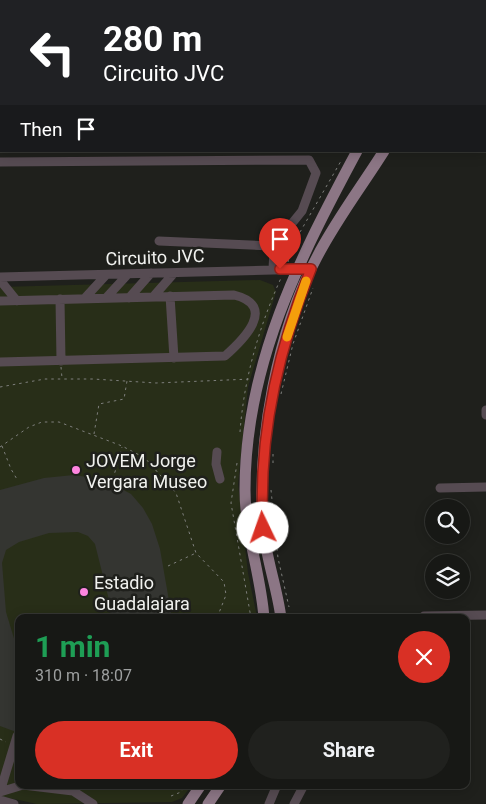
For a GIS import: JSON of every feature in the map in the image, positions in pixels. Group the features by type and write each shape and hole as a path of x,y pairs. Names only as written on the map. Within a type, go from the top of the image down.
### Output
{"main road":[{"path":"263,614 251,547 245,491 248,434 259,380 277,315 297,269 356,152"},
{"path":"285,613 263,528 261,488 265,430 273,386 286,339 316,257 383,152"},
{"path":"188,804 198,789"},
{"path":"208,804 218,789"}],"lane":[{"path":"0,162 309,160 316,173 302,211 276,243 273,269"},
{"path":"159,241 271,246 274,250"},
{"name":"Circuito JVC","path":"0,277 311,269"},
{"path":"152,297 174,273"},
{"path":"106,298 128,274"},
{"path":"129,298 151,274"},
{"path":"84,299 106,275"},
{"path":"0,280 17,301"},
{"path":"0,301 234,295 246,298 253,305 255,320 245,338 225,356 0,362"},
{"path":"170,296 174,358"},
{"path":"60,299 61,361"},
{"path":"486,410 486,415"},
{"path":"217,452 216,464 220,479"},
{"path":"440,488 486,487"},
{"path":"470,615 486,615"},
{"path":"0,792 15,743"},
{"path":"0,792 15,787"},
{"path":"56,789 73,791 92,804"},
{"path":"268,804 275,789"},
{"path":"294,804 302,789"},
{"path":"0,800 14,804"}],"path":[{"path":"290,257 292,246 343,158"},
{"path":"280,400 293,344 314,283"},
{"path":"61,361 62,379"},
{"path":"0,388 45,379 156,383 259,380"},
{"path":"94,435 94,422 101,402 126,397 127,381"},
{"path":"18,481 1,446 29,427 42,422 59,422 122,446 145,458 176,493 196,553 224,582 226,595 219,614"},
{"path":"272,465 274,445"},
{"path":"112,479 122,446"},
{"path":"271,485 285,613"},
{"path":"168,566 196,553"},
{"path":"171,796 177,795 184,789"}],"green space":[{"path":"260,280 273,285 276,292 248,387 238,484 248,573 256,614 15,614 15,789 189,789 182,798 172,802 37,804 0,796 0,287"}],"building":[{"name":"Estadio Guadalajara","path":"74,475 105,480 131,494 143,508 152,524 160,549 171,614 110,614 95,544 88,536 78,532 49,533 19,542 6,550 2,563 6,612 15,642 15,732 0,726 0,490 44,478"}],"slow traffic":[{"path":"287,337 306,281"}],"place":[{"name":"JOVEM Jorge Vergara Museo","path":"76,470"},
{"name":"Estadio Guadalajara","path":"84,592"}],"route":[{"path":"263,528 261,488 265,430 273,386 299,298 311,269 280,269"}]}
